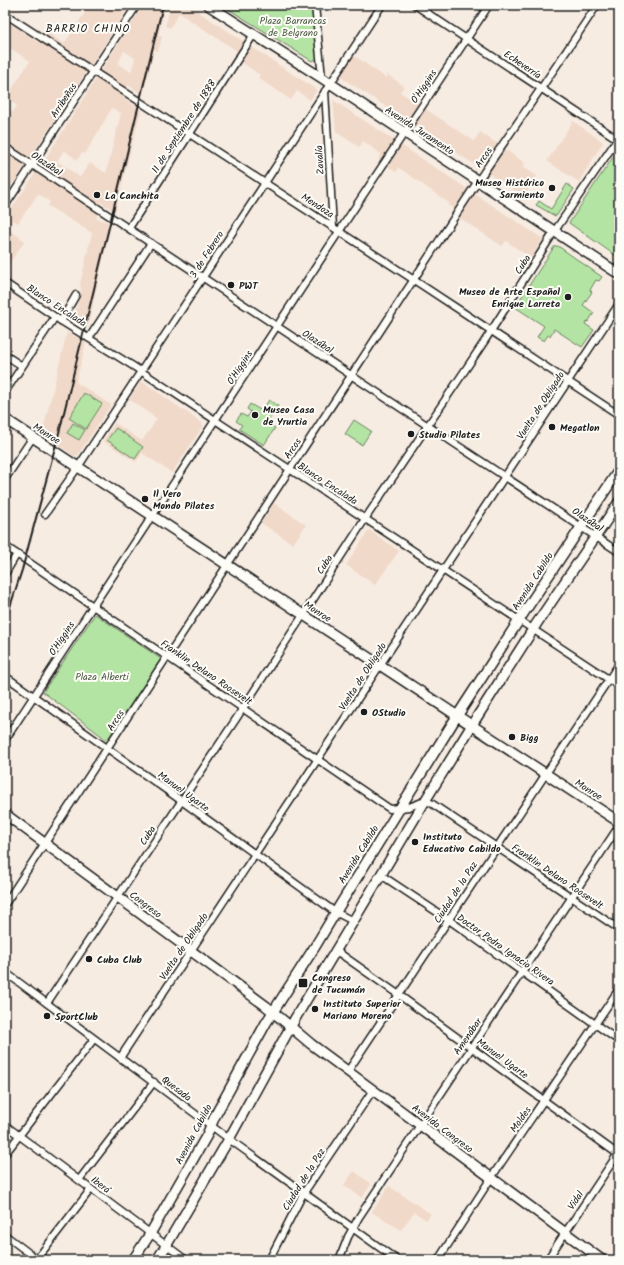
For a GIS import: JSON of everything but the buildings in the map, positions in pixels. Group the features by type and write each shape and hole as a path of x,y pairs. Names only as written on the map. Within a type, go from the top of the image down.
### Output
{"main road":[{"name":"Avenida Juramento","path":"208,5 322,78 328,88 404,132 619,274"},
{"name":"Monroe","path":"5,419 619,822"},
{"name":"Avenida Cabildo","path":"133,1260 150,1234 207,1135 215,1116 262,1029 277,1014 335,912 457,716 619,470"},
{"path":"157,1260 229,1140 290,1027 425,801 534,629 619,502"},
{"name":"Congreso","path":"5,814 277,1014"},
{"name":"Avenida Congreso","path":"277,1014 290,1027 373,1090 602,1260"}],"street":[{"name":"Arribeños","path":"5,206 137,5"},
{"path":"315,5 322,78"},
{"name":"3 de Febrero","path":"45,514 382,5"},
{"name":"Echeverría","path":"415,5 619,138"},
{"name":"O'Higgins","path":"5,740 489,5"},
{"name":"Arcos","path":"5,904 108,749 478,181 597,5"},
{"name":"Mendoza","path":"5,14 340,231 619,416"},
{"name":"11 de Septiembre de 1888","path":"129,228 254,34"},
{"name":"Zavalía","path":"328,88 333,227"},
{"name":"Cuba","path":"47,1004 243,708 365,519 491,331 554,232 619,138"},
{"name":"Olazábal","path":"5,147 506,476 619,552"},
{"path":"89,338 151,243"},
{"name":"Blanco Encalada","path":"5,283 55,317 216,420 619,686"},
{"path":"62,321 76,295"},
{"name":"Vuelta de Obligado","path":"120,1058 256,855 619,304"},
{"path":"5,392 55,317"},
{"path":"5,355 22,366"},
{"path":"5,479 33,437"},
{"name":"Franklin Delano Roosevelt","path":"5,546 390,809 400,808"},
{"path":"5,574 17,554"},
{"name":"Ciudad de la Paz","path":"348,1071 619,664"},
{"name":"Manuel Ugarte","path":"5,676 335,912 352,921"},
{"path":"400,808 425,801"},
{"name":"Franklin Delano Roosevelt","path":"425,801 431,803 619,929"},
{"name":"Amenábar","path":"339,1260 352,1229 619,826"},
{"name":"Doctor Pedro Ignacio Rivera","path":"381,876 448,920 619,1041"},
{"name":"Manuel Ugarte","path":"335,950 619,1154"},
{"name":"Quesada","path":"5,972 154,1082 229,1140 397,1260"},
{"name":"Moldes","path":"438,1260 491,1178 619,989"},
{"path":"5,1154 94,1039"},
{"path":"79,1180 154,1082"},
{"name":"Ciudad de la Paz","path":"269,1260 303,1194 373,1090"},
{"name":"Iberá","path":"5,1124 186,1260"},
{"name":"Vidal","path":"547,1260 619,1154"},
{"path":"5,1235 37,1260 91,1189"}],"shaded area":[{"path":"90,5 130,5 5,196 5,106 13,112 17,106 6,98 30,61 5,45 5,20 38,42 46,31 64,44"},
{"path":"143,5 166,5 158,35 162,37 158,51 154,50 143,95 128,85 125,99 141,110 115,211 100,202 96,218 111,223 88,326 73,318 81,295 80,284 92,233 48,206 50,202 38,194 18,223 13,220 8,229 25,241 5,269 5,218 42,164","holes":["124,51 135,58 131,72 118,64","112,108 121,113 106,173 90,163 80,177 57,161 64,150 77,160 82,153 85,154"]},
{"path":"171,5 188,5 317,90 310,100 297,91 291,100 258,78 260,75 234,57 237,51 179,13 170,28 165,26"},
{"path":"353,55 386,78 388,75 404,86 400,92 474,141 480,132 525,163 523,167 537,176 524,197 339,76"},
{"path":"333,100 543,239 531,258 506,241 502,246 452,213 454,209 448,205 449,203 399,168 396,172 378,159 381,154 363,141 359,147 336,132"},
{"path":"573,121 603,142 579,182 547,161"},
{"path":"67,332 86,342 76,382 111,405 78,455 74,456 42,434"},
{"path":"143,382 202,423 203,426 172,473 142,453 136,462 103,441 115,423 142,441 157,419 129,399 140,383"},
{"path":"274,503 306,525 293,544 261,523"},
{"path":"369,530 399,551 375,585 346,565"},
{"path":"354,1171 371,1184 362,1198 344,1185"},
{"path":"389,1186 431,1214 426,1220 414,1212 401,1230 372,1212"}],"green space":[{"name":"Plaza Barrancas de Belgrano","path":"222,5 312,5 317,59 312,61"},
{"path":"617,151 619,153 619,258 569,223"},
{"path":"567,184 574,189 557,215 555,216 536,205 539,201 551,209"},
{"path":"558,246 602,277 599,281 596,280 590,290 592,292 583,305 594,313 585,324 594,330 582,347 554,329 550,336 548,335 544,341 537,337 544,326 515,307 554,247"},
{"path":"84,393 102,404 86,429 69,418"},
{"path":"269,400 278,406 267,423 275,428 264,445 239,429 242,425 236,421 241,414 247,417 251,412 247,409 250,404 262,411"},
{"path":"354,420 371,431 362,445 345,434"},
{"path":"73,423 85,430 79,440 67,433"},
{"path":"116,428 143,447 135,459 107,440"},
{"name":"Plaza Alberti","path":"95,614 161,659 107,740 43,692"}],"railway":[{"path":"5,622 22,570 60,429 163,5"}],"place":[{"name":"Museo Histórico Sarmiento","path":"552,188"},
{"name":"La Canchita","path":"97,195"},
{"name":"PWT","path":"231,285"},
{"name":"Museo de Arte Español Enrique Larreta","path":"568,297"},
{"name":"Museo Casa de Yrurtia","path":"255,415"},
{"name":"Megatlon","path":"552,427"},
{"name":"Studio Pilates","path":"411,434"},
{"name":"Il Vero Mondo Pilates","path":"145,499"},
{"name":"OStudio","path":"364,712"},
{"name":"Bigg","path":"512,737"},
{"name":"Instituto Educativo Cabildo","path":"415,842"},
{"name":"Cuba Club","path":"89,959"},
{"name":"Congreso de Tucumán","path":"303,983"},
{"name":"Instituto Superior Mariano Moreno","path":"315,1009"},
{"name":"SportClub","path":"47,1016"}],"district":[{"name":"BARRIO CHINO","path":"88,28"}]}
